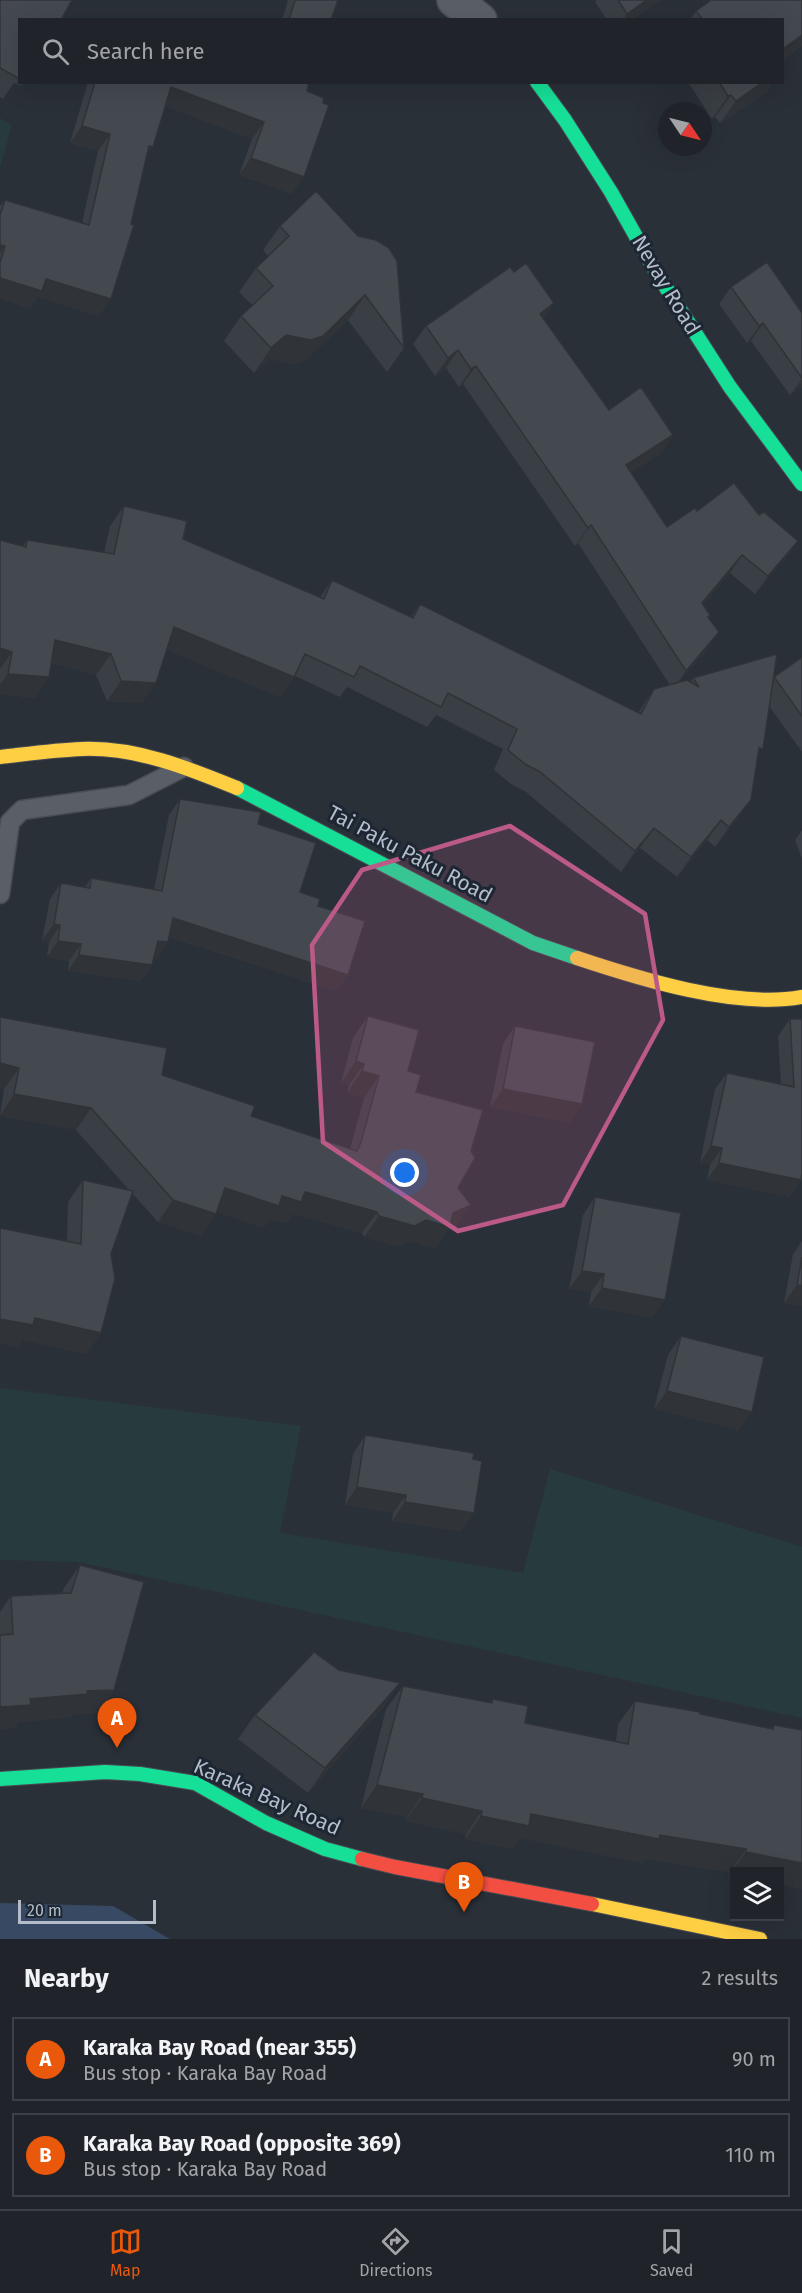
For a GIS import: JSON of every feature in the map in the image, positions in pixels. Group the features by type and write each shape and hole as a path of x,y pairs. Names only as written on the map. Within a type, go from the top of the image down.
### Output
{"street":[{"path":"454,0 477,18"},
{"name":"Nevay Road","path":"538,84 565,120 611,192 656,272 730,387 802,484"},
{"name":"Tai Paku Paku Road","path":"0,757 84,748 132,753 186,767 250,793 533,943 620,972 707,993 758,999 786,1000 802,997"},
{"name":"Karaka Bay Road","path":"0,1779 105,1772 140,1774 195,1783 266,1823 325,1849 395,1867 760,1939"}],"lane":[{"path":"0,894 10,822 22,810 129,795 186,767"}],"highlighted area":[{"path":"510,826 645,914 663,1020 563,1205 458,1231 323,1142 312,945 362,870"}],"green space":[{"path":"0,118 12,125 0,168"},
{"path":"0,1388 301,1426 280,1533 523,1573 550,1469 802,1547 802,1718 78,1562 0,1560"}],"water":[{"path":"0,1903 113,1906 170,1939 0,1939"}],"building":[{"path":"0,0 72,0 62,18 18,18 18,78 0,68"},
{"path":"295,0 338,0 332,18 290,18"},
{"path":"618,0 647,0 627,14"},
{"path":"711,0 802,0 802,35 784,48 784,18 701,18 696,11"},
{"path":"94,84 309,84 307,91 324,98 323,103 329,105 304,177 251,158 264,122 171,87 153,147 149,146 131,224 134,225 111,299 46,279 42,291 0,278 0,263 5,246 0,245 0,215 5,200 89,225 110,134 82,126"},
{"path":"720,84 760,84 736,101 731,95 728,96"},
{"path":"316,191 358,236 376,240 389,248 397,261 404,348 365,295 323,336 311,340 286,335 271,348 241,316 273,286 256,268 289,236 280,226"},
{"path":"767,262 802,313 802,378 763,323 759,326 731,287"},
{"path":"526,263 554,303 540,314 609,410 641,387 673,435 626,465 667,527 695,508 697,511 734,483 759,515 764,512 798,541 768,576 742,555 702,603 710,615 708,617 719,632 686,671 591,525 588,528 476,366 471,369 458,350 448,358 426,326 510,267 514,272"},
{"path":"124,506 187,521 183,539 324,599 332,580 413,618 420,604 641,714 654,689 687,680 699,687 693,678 777,654 763,749 759,748 751,800 729,827 721,820 691,857 654,828 635,851 540,772 525,764 508,750 517,729 448,693 441,707 360,666 354,677 305,654 294,677 174,627 156,683 121,681 111,654 55,640 49,677 8,674 12,652 0,648 0,540 26,547 27,540 114,554"},
{"path":"802,657 802,716 774,677"},
{"path":"180,799 261,812 258,824 316,843 300,892 320,899 318,906 365,921 348,975 173,918 168,942 158,941 152,965 79,955 81,944 58,941 60,925 54,924 61,883 90,888 91,878 162,891"},
{"path":"368,1016 419,1030 408,1071 421,1075 416,1092 483,1110 471,1151 475,1158 458,1188 471,1205 453,1213 450,1227 426,1220 415,1226 379,1216 377,1212 305,1192 301,1202 282,1196 279,1206 225,1188 216,1214 173,1200 91,1108 14,1094 19,1068 0,1063 0,1017 167,1048 162,1075 255,1106 251,1116 357,1151 379,1076 362,1071 364,1064 356,1061"},
{"path":"790,1019 802,1019 801,1180 719,1163 722,1148 711,1146 727,1073 794,1087"},
{"path":"515,1026 595,1042 582,1104 503,1089"},
{"path":"83,1180 133,1191 111,1254 115,1279 101,1333 35,1318 33,1325 0,1319 0,1228 81,1244"},
{"path":"595,1197 681,1213 665,1300 602,1288 604,1274 582,1271"},
{"path":"802,1257 802,1286 797,1285"},
{"path":"681,1336 764,1357 752,1412 667,1391"},
{"path":"365,1435 474,1453 473,1459 482,1461 474,1513 405,1502 406,1495 357,1487"},
{"path":"80,1565 144,1582 114,1690 87,1691 88,1694 30,1699 31,1705 0,1707 0,1635 13,1634 11,1596 71,1593"},
{"path":"314,1652 339,1670 400,1683 325,1768 255,1715"},
{"path":"403,1686 492,1703 493,1699 528,1706 525,1723 628,1744 635,1701 700,1712 700,1714 773,1729 774,1725 802,1730 802,1863 746,1852 746,1849 660,1835 659,1839 531,1814 529,1826 481,1816 482,1811 422,1798 423,1794 377,1785"}],"traffic: fast":[{"path":"538,84 565,120 611,192 656,272 730,387 802,484"},
{"path":"237,788 533,943 577,958"},
{"path":"0,1779 105,1772 140,1774 195,1783 266,1823 325,1849 362,1859"}],"traffic: slow":[{"path":"0,757 82,749 122,751 181,766 237,788"},
{"path":"577,958 629,975 688,990 748,999 776,1000 802,997"},
{"path":"592,1904 760,1939"}],"traffic: jam":[{"path":"362,1859 592,1904"}],"place":[{"name":"Karaka Bay Road (near 355)","path":"117,1748"},
{"name":"Karaka Bay Road (opposite 369)","path":"464,1912"}]}
